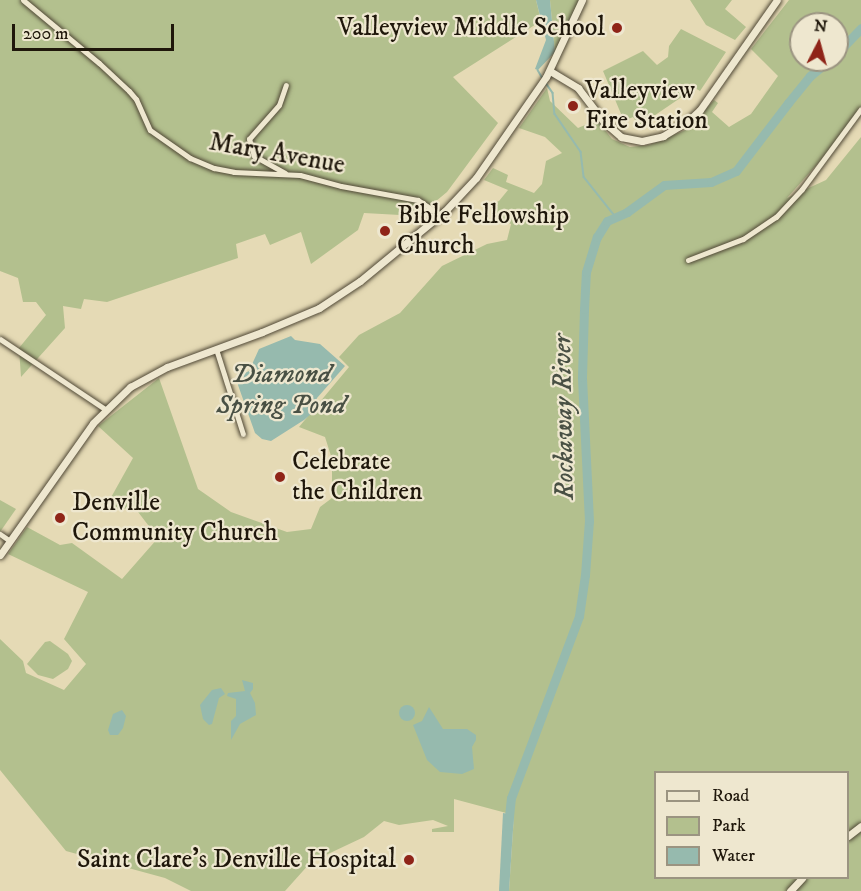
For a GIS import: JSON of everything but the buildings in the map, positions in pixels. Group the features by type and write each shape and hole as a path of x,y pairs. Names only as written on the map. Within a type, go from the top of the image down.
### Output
{"street":[{"name":"Mary Avenue","path":"23,0 129,91 136,99 150,129 167,143 214,168 234,172 285,173 418,200 440,215"},
{"path":"0,555 93,423 130,387 153,373 280,326 334,299 360,281 440,215 476,178 541,85 582,0"},
{"path":"548,74 578,88 604,122 621,137 642,141 663,136 688,121 700,110 777,0"},
{"path":"285,173 254,156 249,140 279,105 286,85"},
{"path":"688,260 743,240 776,217 802,189 861,109"},
{"path":"0,339 73,385 105,409"},
{"path":"216,349 243,434"},
{"path":"0,534 10,541"},
{"path":"849,835 861,826"},
{"path":"790,891 801,879"}],"green space":[{"path":"0,0 536,0 541,21 453,77 498,123 447,192 418,216 364,213 358,230 311,264 301,232 270,245 265,234 236,244 238,258 107,302 84,299 81,309 63,306 65,328 21,377 19,348 46,315 36,302 23,302 18,278 0,271"},
{"path":"550,0 585,0 558,61 550,60 555,52"},
{"path":"690,0 732,0 725,9 746,27 735,40 706,25"},
{"path":"789,0 861,0 861,115 787,198 826,180 861,137 861,891 509,891 514,815 454,799 454,832 432,832 432,829 448,826 433,820 399,825 384,821 364,837 311,862 285,891 191,891 165,878 66,851 0,770 0,639 23,661 26,673 64,690 86,664 64,639 88,592 8,554 27,527 60,545 72,543 122,579 158,538 135,508 104,510 133,458 98,426 159,378 198,489 231,512 287,532 311,529 320,507 332,498 332,459 325,437 299,427 349,367 339,357 359,335 400,313 442,266 487,244 507,240 511,224 494,217 492,204 499,201 508,190 484,180 493,168 508,175 506,182 534,193 542,184 546,161 562,153 545,137 519,128 547,88 550,101 578,128 597,120 612,139 630,147 649,145 688,129 714,100 718,103 712,112 729,127 751,114 778,76 751,49"},
{"path":"681,29 726,52 700,91 695,88 639,126 633,117 624,121 603,71 643,51 657,65 668,57 669,46"},
{"path":"0,500 16,509 0,532"},
{"path":"50,641 68,654 72,661 68,669 53,679 38,675 27,664 45,642"}],"water":[{"path":"536,0 550,0 555,52 538,70 535,69 546,40"},
{"name":"Diamond Spring Pond","path":"291,336 295,340 320,344 345,366 317,398 311,414 271,441 262,439 255,433 238,385 239,370 243,374 249,371 259,349"},
{"path":"242,680 253,683 250,693 255,703 256,715 240,724 231,740 231,721 236,716 236,699 227,696 228,693 245,691"},
{"path":"221,688 225,694 219,698 212,724 209,725 203,719 200,705 212,690"},
{"path":"407,705 415,713 407,721 399,713"},
{"path":"429,707 443,729 467,729 476,735 472,747 474,769 462,774 440,772 427,760 413,725 422,721"},
{"path":"122,710 126,716 123,728 118,735 110,735 108,730 113,714"},
{"path":"503,813 514,815 509,891 499,891"}],"waterway":[{"name":"Rockaway River","path":"849,40 861,28"},
{"path":"538,70 542,77"},
{"name":"Rockaway River","path":"508,826 511,798 579,616 589,521 582,377 584,309 586,272 597,237 607,221 627,212 664,185 711,182 736,171 815,72"},
{"path":"546,83 553,93 555,114 581,152 584,177 615,216"}],"place":[{"name":"Valleyview Middle School","path":"617,28"},
{"name":"Valleyview Fire Station","path":"573,106"},
{"name":"Bible Fellowship Church","path":"385,231"},
{"name":"Celebrate the Children","path":"280,477"},
{"name":"Denville Community Church","path":"60,518"},
{"name":"Saint Clare's Denville Hospital","path":"409,860"}]}
